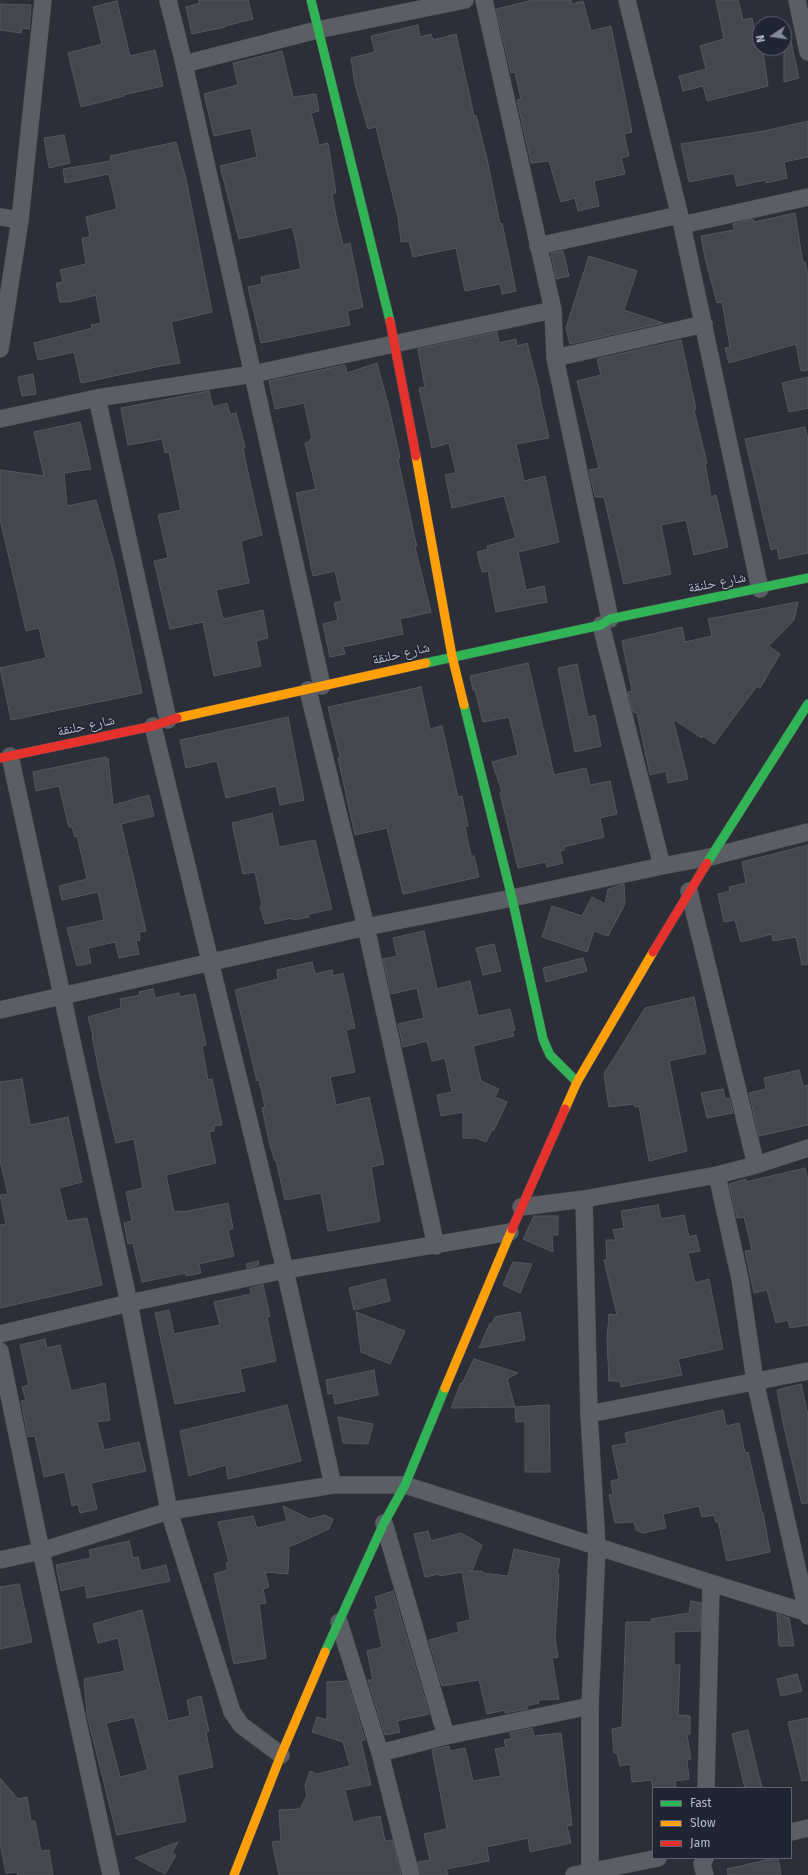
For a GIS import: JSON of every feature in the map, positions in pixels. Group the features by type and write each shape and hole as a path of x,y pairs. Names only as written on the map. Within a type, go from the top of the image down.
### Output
{"street":[{"path":"0,349 20,220 43,0"},
{"path":"168,0 184,64 253,374 315,688 436,1246"},
{"path":"311,0 317,30 395,343 452,656 512,898 546,1048 550,1055 577,1082"},
{"path":"184,64 317,30 465,0"},
{"path":"484,0 553,310 555,358 605,622 662,866"},
{"path":"627,0 681,220 760,589"},
{"path":"796,0 808,52"},
{"path":"538,246 808,197"},
{"path":"0,217 20,220"},
{"path":"0,419 97,398 253,374 553,310"},
{"path":"555,358 704,324"},
{"path":"97,398 161,723 212,962 285,1270 333,1485"},
{"name":"شارع حلنقة","path":"5,757 161,723 452,656 808,578"},
{"path":"234,1875 281,1755 384,1523 405,1485 510,1232 577,1082 689,891 808,704"},
{"path":"5,757 61,995 129,1303 169,1511 232,1712 241,1725 281,1755"},
{"path":"0,1010 61,995 366,928 710,857 808,832"},
{"path":"689,891 756,1165"},
{"path":"521,1208 584,1199 717,1175 756,1165 808,1148"},
{"path":"717,1175 740,1279 755,1381 808,1614"},
{"path":"584,1199 589,1414 597,1546 584,1874 653,1859"},
{"path":"0,1334 129,1303 285,1270 436,1246 510,1232"},
{"path":"0,1351 41,1551 111,1875"},
{"path":"589,1414 808,1371"},
{"path":"0,1560 41,1551 169,1511 333,1485 405,1485 808,1614"},
{"path":"384,1523 446,1736"},
{"path":"706,1787 711,1583"},
{"path":"339,1622 380,1753 411,1875"},
{"path":"380,1753 446,1736 590,1706"},
{"path":"792,1832 808,1828"},
{"path":"704,1859 702,1864 705,1875"}],"building":[{"path":"199,0 248,0 253,19 192,34 186,7 200,3"},
{"path":"533,0 571,0 572,4 583,1 591,31 611,26 632,132 624,134 629,156 621,158 625,174 594,181 599,206 578,211 575,198 561,202 549,161 531,163 517,100 521,99 515,72 511,73 496,9"},
{"path":"716,0 738,0 743,20 752,18 752,56 764,56 768,86 707,101 703,86 683,91 679,76 706,69 700,46 724,39"},
{"path":"117,1 130,56 155,50 163,86 123,95 124,96 81,107 68,53 102,44 93,7"},
{"path":"0,4 31,5 29,29 22,28 21,33 0,30"},
{"path":"418,25 420,37 431,34 433,40 456,34 474,116 476,115 487,159 500,224 502,223 516,291 502,294 500,284 465,291 456,248 413,257 409,241 401,242 398,217 376,127 368,129 355,84 351,58 375,52 371,36"},
{"path":"792,46 799,78 784,82 784,56 792,56"},
{"path":"282,51 293,97 316,94 319,111 311,113 319,145 328,143 336,193 332,194 337,221 343,245 350,243 363,307 347,311 350,325 261,343 248,287 262,284 261,277 301,269 295,237 292,227 239,239 220,166 257,157 251,128 214,136 204,94 238,85 233,63"},
{"path":"808,121 808,157 784,162 787,178 766,183 766,180 737,186 734,173 689,182 681,144 764,131"},
{"path":"64,135 70,163 49,168 44,138"},
{"path":"176,142 186,179 212,312 171,322 180,363 81,383 74,352 38,360 34,343 92,328 91,325 101,323 96,295 69,302 60,302 56,283 63,282 60,270 86,264 82,238 90,237 86,217 117,209 109,174 65,183 63,169 111,161 110,156"},
{"path":"795,213 803,263 805,262 808,275 808,370 801,371 796,344 729,363 725,348 730,347 722,302 717,303 705,258 701,236 734,230 733,224 753,219 754,222"},
{"path":"563,251 569,276 556,279 551,253"},
{"path":"589,256 637,271 624,310 663,323 570,344 566,328"},
{"path":"497,332 499,343 516,339 517,346 527,343 540,393 549,438 516,444 524,481 545,476 559,542 518,552 526,590 544,586 547,602 496,612 488,571 482,572 477,552 488,549 487,546 516,538 504,496 452,508 445,475 456,473 449,443 432,448 419,388 425,387 418,349"},
{"path":"681,340 696,409 694,410 707,463 705,463 711,497 716,495 728,547 694,555 686,520 661,525 671,574 624,584 604,497 595,497 589,470 599,468 577,381 601,375 597,359"},
{"path":"377,363 400,458 398,459 417,546 415,547 431,612 400,619 403,634 343,647 345,654 330,657 323,624 338,620 334,603 342,601 335,571 313,576 296,493 316,489 305,443 312,439 304,403 275,409 269,381 345,365 347,373"},
{"path":"33,374 36,394 22,396 18,377"},
{"path":"808,377 808,408 789,412 782,383"},
{"path":"209,391 213,407 227,403 230,414 236,413 245,447 243,448 262,535 241,541 249,583 216,590 223,619 263,610 268,638 256,641 261,666 214,676 203,622 170,629 154,561 168,558 158,515 181,510 169,452 165,453 162,439 128,445 121,408"},
{"path":"80,422 91,469 64,473 67,506 96,500 114,563 142,693 11,720 0,668 46,658 39,628 26,631 0,519 0,470 44,476 34,432"},
{"path":"805,427 808,439 808,553 779,559 777,548 771,550 745,439"},
{"path":"798,602 794,620 769,646 780,654 760,688 757,686 714,744 673,719 688,779 668,783 666,771 650,775 637,713 633,712 628,692 632,691 622,641 682,627 685,642 712,636 708,619"},
{"path":"528,663 554,775 586,768 590,785 610,781 617,814 600,818 604,837 564,847 564,850 560,851 563,863 547,867 546,862 518,868 500,793 502,792 492,762 518,755 509,717 483,722 470,676"},
{"path":"577,664 588,717 595,715 601,746 575,752 558,668"},
{"path":"421,687 430,729 442,726 458,797 462,796 468,826 465,827 471,856 474,856 479,877 403,894 387,828 355,835 338,758 340,757 328,707"},
{"path":"288,717 304,800 280,805 276,786 226,798 217,761 186,768 180,740"},
{"path":"105,757 105,759 108,758 113,805 149,795 154,816 121,824 146,931 139,932 140,940 136,941 139,954 119,958 115,942 88,948 91,963 77,966 67,928 104,920 98,892 62,900 59,886 87,879 77,836 75,837 72,827 69,827 59,786 36,791 33,772"},
{"path":"272,813 279,847 315,840 332,909 309,914 309,917 293,920 292,918 265,924 260,906 262,905 255,872 243,874 232,823"},
{"path":"808,845 808,964 802,965 796,937 773,941 772,934 741,942 735,920 724,922 718,894 730,891 729,887 746,883 742,862"},
{"path":"624,884 625,904 608,936 594,931 587,952 542,937 552,906 582,916 592,897 605,904 608,889"},
{"path":"424,931 437,989 470,981 478,1016 510,1009 515,1030 512,1031 514,1036 473,1046 481,1081 499,1089 495,1097 507,1102 494,1130 492,1130 486,1142 476,1138 463,1138 463,1112 441,1116 437,1095 452,1092 445,1058 432,1061 427,1041 403,1047 398,1024 424,1018 417,988 391,994 383,959 397,956 393,938"},
{"path":"494,944 501,971 483,975 476,948"},
{"path":"583,958 587,971 546,982 543,968"},
{"path":"312,962 315,974 332,970 333,976 343,973 355,1028 346,1030 355,1072 330,1077 336,1105 369,1097 384,1164 371,1167 380,1221 328,1231 321,1193 285,1200 276,1160 275,1161 270,1145 262,1108 265,1107 259,1080 257,1081 235,990 278,979 277,970"},
{"path":"153,989 155,998 179,993 179,997 195,994 206,1045 202,1046 208,1080 212,1079 222,1125 214,1126 214,1131 209,1132 216,1163 166,1175 174,1212 183,1212 228,1203 233,1228 228,1230 234,1256 199,1264 201,1273 186,1276 186,1273 142,1282 133,1243 128,1244 124,1223 132,1221 126,1192 143,1188 134,1139 116,1143 88,1017 121,1008 120,999 140,995 139,992"},
{"path":"694,997 706,1053 669,1061 687,1151 649,1161 639,1106 635,1107 634,1104 609,1107 604,1074 645,1008"},
{"path":"799,1070 803,1086 808,1085 808,1125 759,1136 749,1093 766,1089 764,1078"},
{"path":"22,1079 30,1125 68,1117 82,1182 59,1188 67,1221 87,1218 102,1285 0,1308 0,1225 6,1224 0,1195 8,1194 0,1161 0,1082"},
{"path":"723,1089 725,1099 729,1098 733,1113 707,1118 701,1093"},
{"path":"805,1168 808,1180 808,1325 790,1328 788,1320 776,1323 767,1290 754,1293 745,1251 752,1250 744,1217 737,1218 729,1184 746,1179 746,1182"},
{"path":"658,1205 661,1219 684,1215 689,1237 696,1235 700,1251 688,1253 695,1283 709,1279 723,1349 678,1359 682,1375 621,1387 620,1381 609,1381 607,1339 609,1314 617,1315 604,1260 607,1260 606,1240 616,1240 613,1230 624,1228 621,1211"},
{"path":"534,1216 558,1216 558,1235 552,1235 553,1252 523,1239"},
{"path":"258,1261 259,1265 247,1268 246,1264"},
{"path":"513,1262 532,1264 520,1293 503,1285"},
{"path":"385,1279 390,1301 354,1310 349,1288"},
{"path":"263,1285 270,1316 267,1317 276,1361 240,1369 245,1391 175,1404 155,1313 169,1310 174,1334 220,1325 214,1302 251,1294 250,1288"},
{"path":"356,1312 405,1331 390,1364 361,1352"},
{"path":"520,1312 525,1340 479,1348 490,1323 492,1324 495,1317"},
{"path":"45,1339 47,1348 60,1345 71,1391 105,1383 110,1420 97,1422 104,1450 139,1442 146,1471 91,1483 97,1509 80,1513 78,1504 72,1506 65,1472 44,1477 35,1436 28,1437 21,1401 26,1400 22,1387 29,1385 20,1345"},
{"path":"474,1359 518,1373 507,1379 515,1407 451,1408 461,1383 462,1384"},
{"path":"374,1370 378,1395 335,1404 333,1393 328,1394 326,1380"},
{"path":"801,1384 808,1415 808,1503 802,1504 777,1390"},
{"path":"287,1405 301,1461 228,1479 226,1465 189,1476 180,1431"},
{"path":"549,1405 550,1472 525,1472 525,1421 516,1422 515,1407"},
{"path":"723,1410 726,1426 739,1423 745,1453 748,1452 763,1513 770,1552 727,1561 718,1521 716,1522 714,1515 702,1517 699,1506 663,1514 666,1528 643,1533 636,1530 634,1522 615,1523 609,1495 613,1494 611,1481 619,1479 612,1446 627,1443 625,1433"},
{"path":"338,1417 373,1424 368,1444 343,1443"},
{"path":"283,1506 310,1519 324,1515 333,1519 329,1529 287,1548 289,1549 288,1574 265,1572 269,1587 263,1589 266,1603 259,1604 266,1658 234,1664 214,1574 228,1570 226,1563 229,1562 218,1522 253,1516 257,1528 287,1521"},
{"path":"428,1531 431,1541 461,1533 482,1545 472,1571 482,1571 483,1573 508,1576 514,1549 560,1559 557,1574 559,1574 555,1639 558,1657 552,1658 559,1699 538,1700 539,1703 527,1706 527,1709 505,1713 505,1710 487,1714 479,1680 442,1686 429,1640 459,1632 457,1623 470,1620 470,1618 462,1572 425,1577 414,1534"},
{"path":"129,1541 133,1558 138,1557 141,1571 166,1565 170,1581 87,1598 85,1585 61,1591 56,1565 91,1558 89,1550"},
{"path":"19,1584 32,1642 0,1649 0,1587"},
{"path":"393,1591 429,1714 397,1721 400,1732 385,1735 368,1680 373,1680 367,1651 382,1647 374,1610 378,1609 375,1597"},
{"path":"691,1601 701,1603 700,1631 674,1632 674,1665 680,1665 678,1715 690,1716 690,1734 687,1734 691,1759 687,1760 689,1779 675,1781 676,1787 653,1787 651,1780 632,1782 630,1764 620,1766 617,1753 614,1753 612,1729 622,1727 626,1622 651,1622 651,1619 689,1613"},
{"path":"142,1610 168,1721 190,1716 187,1700 201,1696 209,1731 206,1732 213,1767 177,1775 186,1821 117,1835 87,1715 84,1679 125,1671 118,1638 98,1643 93,1624","holes":["134,1717 148,1770 120,1777 106,1723"]},
{"path":"777,1614 789,1618 794,1646 779,1646"},
{"path":"797,1674 802,1691 781,1696 777,1679"},
{"path":"347,1681 365,1740 361,1741 371,1785 345,1790 353,1822 380,1816 385,1841 392,1840 401,1875 279,1875 272,1842 281,1841 279,1810 300,1809 307,1795 305,1786 310,1771 317,1774 350,1766 343,1742 312,1732 317,1717 327,1720 327,1682"},
{"path":"808,1718 808,1780 802,1781 788,1722"},
{"path":"532,1728 534,1736 561,1733 572,1825 567,1826 571,1843 530,1852 528,1838 487,1847 489,1861 446,1869 448,1875 421,1875 418,1862 430,1860 424,1834 447,1829 432,1750 449,1746 450,1751 465,1748 473,1781 501,1776 495,1749 506,1747 504,1740 511,1739 510,1733"},
{"path":"748,1730 762,1787 745,1787 732,1734"},
{"path":"0,1778 18,1799 27,1797 31,1821 35,1821 41,1851 49,1850 53,1875 18,1875 17,1872 6,1873 0,1843"},
{"path":"178,1842 172,1853 176,1855 165,1874 135,1858"},
{"path":"771,1859 778,1859 781,1875 728,1875 727,1869"}],"traffic: fast":[{"path":"311,0 390,321"},
{"path":"426,663 601,625 610,619 808,578"},
{"path":"707,863 808,704"},
{"path":"464,705 512,898 543,1039 550,1055 577,1082"},
{"path":"325,1652 384,1523 405,1485 445,1388"}],"traffic: slow":[{"path":"416,456 452,656 464,705"},
{"path":"177,718 426,663"},
{"path":"565,1109 577,1082 653,952"},
{"path":"445,1388 512,1229"},
{"path":"234,1875 281,1755 325,1652"}],"traffic: jam":[{"path":"390,321 416,456"},
{"path":"0,758 153,726 177,718"},
{"path":"653,952 707,863"},
{"path":"512,1229 565,1109"}]}
